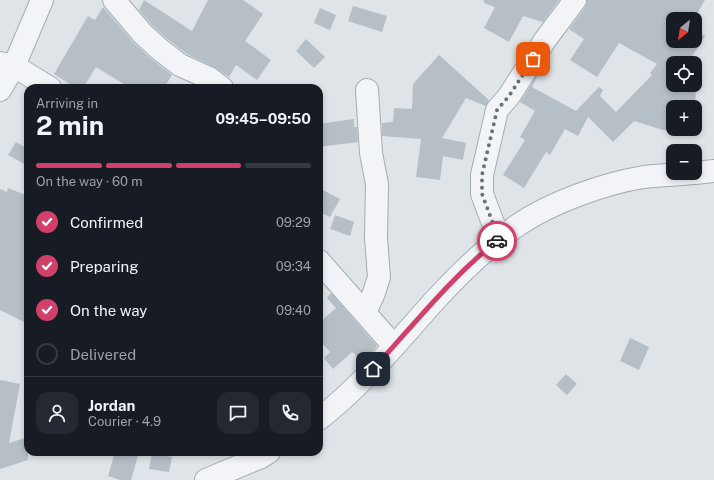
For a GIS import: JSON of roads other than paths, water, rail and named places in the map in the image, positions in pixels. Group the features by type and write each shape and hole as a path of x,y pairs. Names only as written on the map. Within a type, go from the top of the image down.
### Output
{"street":[{"path":"0,90 7,64 42,0"},
{"path":"114,0 142,33 158,48 180,65 209,78 217,84"},
{"path":"499,240 482,194 482,175 497,110 509,96 545,40 575,0"},
{"path":"7,64 43,84"},
{"path":"365,312 374,293 378,277 376,238 377,184 371,153 367,90"},
{"path":"702,172 714,171"},
{"path":"323,416 363,381 462,272 518,225 551,207 601,187 643,177 666,175"},
{"path":"323,265 394,346"},
{"path":"206,480 262,456"}]}
